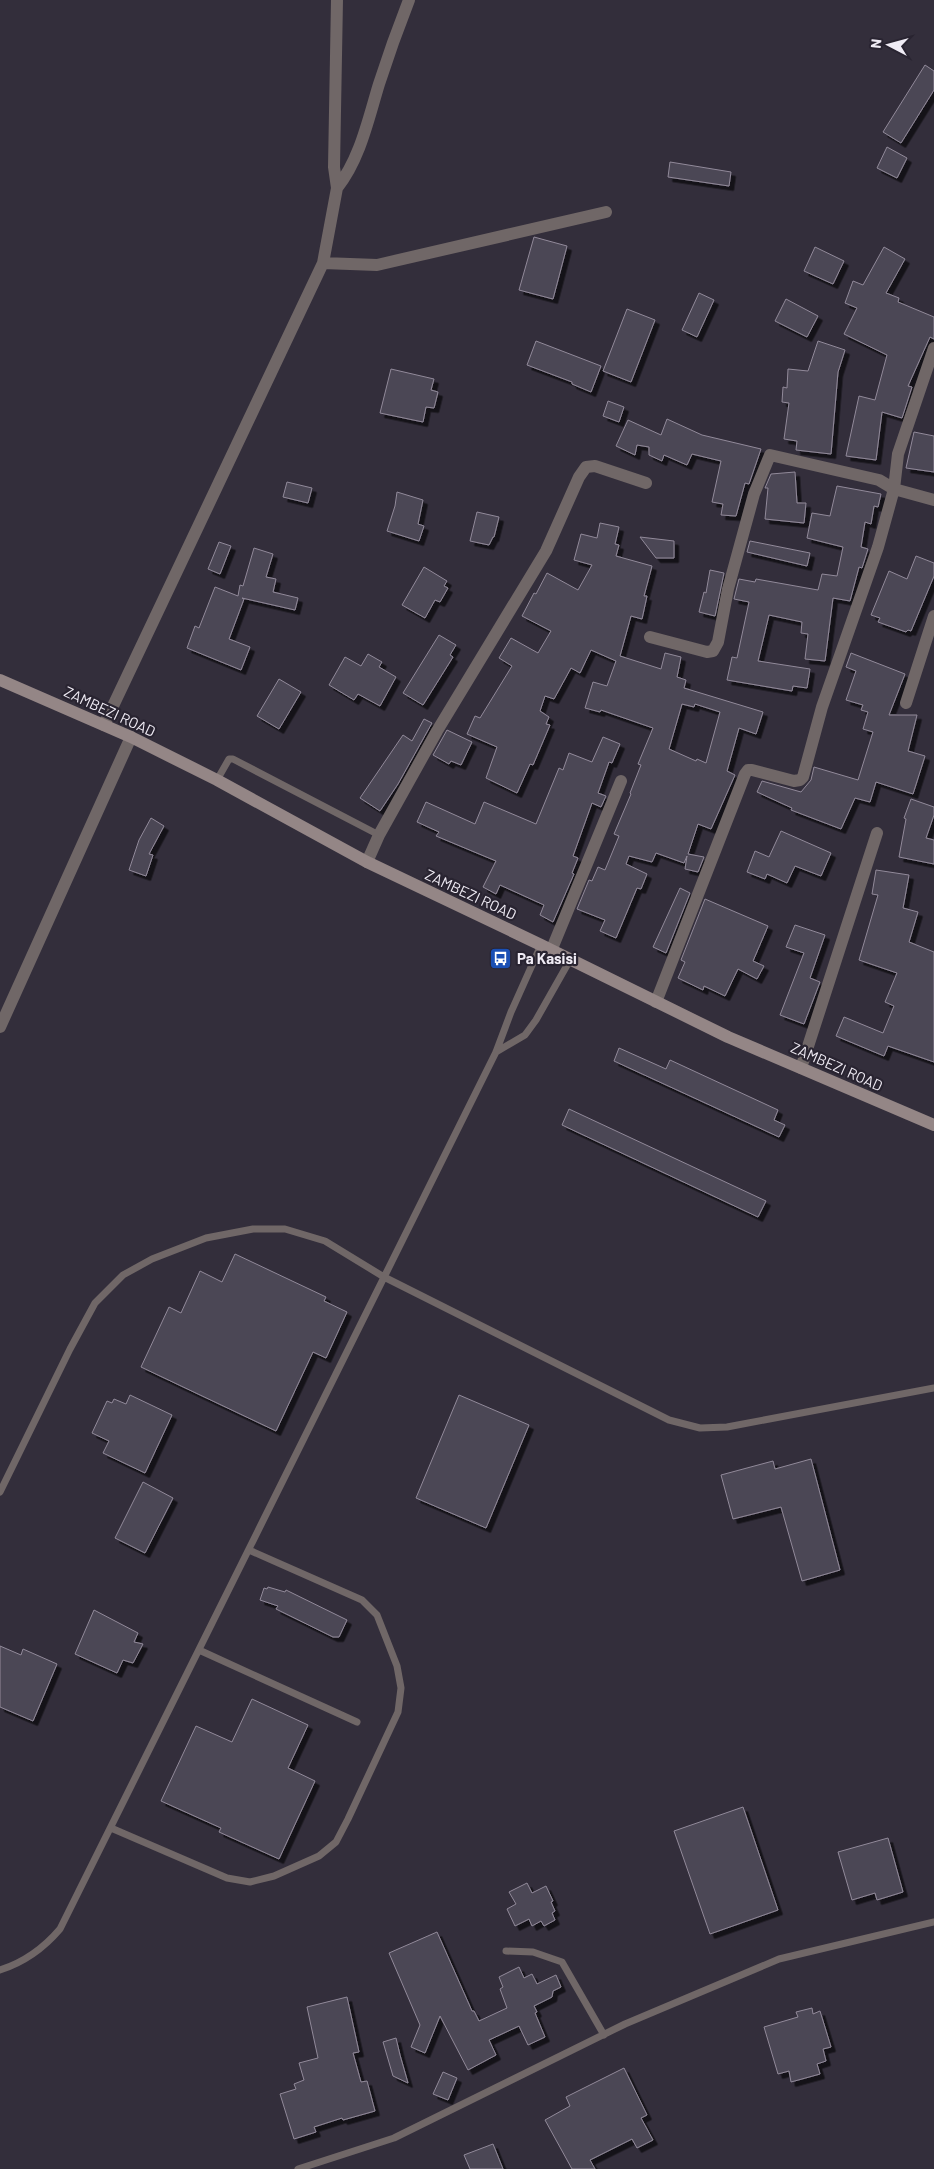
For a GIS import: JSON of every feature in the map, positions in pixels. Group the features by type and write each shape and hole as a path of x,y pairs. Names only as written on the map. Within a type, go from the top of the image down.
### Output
{"main road":[{"name":"ZAMBEZI ROAD","path":"0,680 130,737 217,780 366,862 728,1037 933,1122"}],"street":[{"path":"104,725 323,264 338,188 334,167 337,0"},
{"path":"338,188 349,173 361,143 390,48 409,0"},
{"path":"323,264 377,264 606,212"},
{"path":"656,1002 745,774 748,770 752,770 794,781 800,780 803,777 822,707 878,547 894,489 898,454 934,348"},
{"path":"650,638 707,652 713,651 718,642 728,589 754,494 770,455 879,480 894,489 934,500"},
{"path":"366,862 379,835 470,673 546,551 579,477 586,467 595,466 646,483"},
{"path":"906,704 934,616"},
{"path":"0,1027 130,737"},
{"path":"546,948 621,780"},
{"path":"801,1068 877,833"}],"lane":[{"path":"217,780 229,759 233,759 379,835"},
{"path":"0,1970 20,1963 48,1944 60,1929 496,1052 511,1012 546,948"},
{"path":"496,1052 525,1035 536,1020 570,960"},
{"path":"0,1492 70,1349 96,1303 123,1275 152,1259 206,1238 253,1229 285,1229 325,1241 384,1277 669,1420 700,1428 727,1427 934,1388"},
{"path":"110,1828 227,1878 250,1882 274,1876 319,1856 336,1842 348,1819 398,1712 402,1688 397,1666 377,1615 362,1600 249,1550"},
{"path":"199,1650 357,1722"},
{"path":"298,2169 394,2138 604,2035 778,1959 934,1922"},
{"path":"506,1951 533,1952 562,1962 604,2035"}],"building":[{"path":"925,65 934,71 934,90 901,143 883,132"},
{"path":"887,147 907,158 897,178 877,168"},
{"path":"670,162 731,172 729,186 668,177"},
{"path":"534,237 567,246 553,299 519,290"},
{"path":"815,247 844,261 833,284 804,271"},
{"path":"884,247 905,259 886,293 899,298 898,302 934,317 934,339 930,337 908,386 912,387 902,418 882,412 876,460 846,456 859,396 875,400 887,355 844,334 857,308 845,303 853,281 863,285"},
{"path":"699,293 714,300 697,337 682,330"},
{"path":"786,299 818,316 807,337 775,321"},
{"path":"627,309 655,320 631,382 603,371"},
{"path":"536,341 601,366 591,392 572,384 572,382 527,365"},
{"path":"818,341 845,350 838,372 831,454 796,450 797,441 784,439 789,403 782,402 783,387 787,388 788,369 808,371"},
{"path":"391,369 434,379 431,390 438,392 434,408 426,407 423,422 380,413"},
{"path":"608,401 624,407 619,422 603,416"},
{"path":"667,419 702,435 761,449 749,484 745,483 736,516 721,515 723,504 712,502 721,461 692,454 687,465 664,455 662,461 649,455 649,447 637,445 635,455 616,446 628,420 661,435"},
{"path":"914,432 934,436 934,472 906,468"},
{"path":"795,472 797,503 806,503 804,523 765,519 768,488 765,488 771,474"},
{"path":"287,482 312,488 308,503 283,497"},
{"path":"837,486 881,494 878,507 874,506 871,524 865,522 861,547 868,549 862,568 859,567 850,601 833,598 825,661 805,659 808,634 801,633 802,622 769,615 758,661 810,669 807,688 793,686 792,691 727,680 732,657 737,658 749,602 734,599 739,579 755,582 756,579 818,590 822,574 837,576 843,547 807,538 812,513 830,516"},
{"path":"397,492 423,500 418,524 424,526 419,541 387,531 395,506"},
{"path":"477,512 499,517 494,537 489,545 470,541"},
{"path":"600,523 619,527 615,544 619,545 616,556 652,566 644,596 647,596 642,619 631,616 620,656 661,669 665,653 681,657 677,677 686,680 684,688 763,712 756,734 739,728 727,771 735,775 711,829 698,824 688,854 704,857 698,872 685,869 687,856 684,863 656,853 652,862 629,856 626,864 647,874 641,889 637,888 616,938 600,931 605,920 577,909 589,880 592,881 598,867 605,870 619,836 614,834 631,794 641,765 638,764 653,728 601,710 600,712 585,708 593,682 607,686 616,661 591,650 580,673 571,668 554,699 545,696 540,711 549,717 546,724 550,725 533,765 530,764 517,793 486,778 497,747 467,734 475,716 480,718 512,666 499,658 511,638 538,653 551,631 522,616 547,573 578,590 592,565 574,560 581,534 597,538","holes":["682,704 694,707 695,704 720,712 706,763 697,759 696,761 669,749"]},
{"path":"640,537 674,541 674,558 656,558"},
{"path":"750,541 810,553 807,566 747,552"},
{"path":"219,542 231,546 220,574 208,569"},
{"path":"254,548 273,554 266,577 276,579 273,592 298,598 295,610 242,598 244,599 229,639 250,647 241,670 187,648 195,626 199,628 215,587 238,596 240,585 243,586"},
{"path":"916,556 934,563 934,576 911,631 908,630 906,632 878,622 880,618 871,615 889,571 907,579"},
{"path":"424,567 447,581 444,586 448,588 440,602 435,600 425,618 402,605"},
{"path":"710,570 724,573 715,616 699,612 704,592 706,593"},
{"path":"439,635 456,645 450,655 453,657 423,705 403,693"},
{"path":"851,653 905,674 889,715 917,715 908,751 925,756 913,794 876,782 870,802 855,798 841,829 791,810 792,808 757,792 762,781 801,792 811,780 814,767 858,780 873,732 863,729 868,712 861,710 863,705 846,700 856,671 846,667"},
{"path":"368,654 382,662 379,667 396,677 380,706 358,694 354,700 329,685 345,657 361,666"},
{"path":"279,679 301,692 279,729 257,716"},
{"path":"424,719 432,723 398,784 380,811 360,798 403,735 412,741"},
{"path":"447,730 472,742 461,765 451,761 449,764 433,755"},
{"path":"603,737 620,744 612,763 609,762 598,793 606,796 601,807 592,803 573,856 578,858 572,873 574,874 553,922 540,915 544,905 500,885 496,894 483,887 496,861 436,836 439,832 417,822 426,802 475,824 484,802 536,824 559,768 563,770 569,753 592,762"},
{"path":"911,799 934,807 934,815 926,838 934,840 934,864 899,857 906,819 904,818"},
{"path":"151,818 164,826 149,854 153,855 146,876 129,870 139,840"},
{"path":"781,831 831,853 821,876 795,866 787,883 767,874 765,879 747,872 755,851 769,857"},
{"path":"876,870 909,875 903,908 918,912 909,942 934,952 934,1062 888,1046 884,1056 836,1036 844,1017 883,1033 894,1006 885,1002 897,973 859,960 878,895 872,894"},
{"path":"680,888 690,893 666,953 653,947"},
{"path":"705,899 768,926 753,961 764,966 757,979 738,969 725,996 704,986 703,990 678,978 685,962 681,960"},
{"path":"795,925 825,935 810,978 820,982 804,1024 780,1015 804,953 786,947"},
{"path":"619,1048 666,1069 670,1060 778,1110 774,1120 785,1125 779,1137 614,1061"},
{"path":"569,1109 766,1201 758,1217 562,1125"},
{"path":"235,1254 326,1297 324,1301 347,1312 326,1358 313,1352 276,1431 141,1367 169,1307 181,1313 200,1271 222,1282"},
{"path":"130,1395 172,1415 145,1473 103,1453 109,1441 92,1433 107,1401 112,1403 114,1399 126,1404"},
{"path":"459,1395 529,1425 486,1528 416,1498"},
{"path":"811,1459 840,1570 802,1581 781,1507 733,1519 721,1475 773,1461 775,1469"},
{"path":"143,1482 173,1498 145,1553 115,1538"},
{"path":"268,1587 285,1592 286,1590 347,1620 339,1637 333,1637 276,1609 278,1606 260,1600 264,1588 267,1589"},
{"path":"94,1610 138,1633 134,1642 143,1644 133,1663 123,1660 117,1673 75,1654"},
{"path":"0,1646 21,1655 23,1649 57,1664 33,1721 0,1707"},
{"path":"252,1699 308,1725 288,1768 315,1781 279,1859 219,1832 221,1828 161,1801 196,1726 232,1742"},
{"path":"743,1807 778,1910 710,1934 674,1831"},
{"path":"888,1838 903,1892 877,1900 875,1893 852,1900 838,1852"},
{"path":"527,1883 532,1893 546,1886 553,1901 551,1902 555,1911 552,1913 555,1920 544,1926 541,1921 532,1926 529,1919 515,1926 507,1909 516,1904 509,1892"},
{"path":"437,1932 472,2011 474,2011 479,2021 507,2008 500,1989 503,1987 499,1977 519,1967 524,1978 532,1974 537,1984 556,1975 561,1987 553,1991 552,1997 534,2006 545,2037 528,2045 519,2026 489,2040 496,2055 468,2070 440,2016 425,2053 411,2047 420,2025 389,1953"},
{"path":"347,1997 359,2052 353,2053 361,2082 367,2081 375,2111 343,2120 342,2118 314,2127 316,2132 294,2139 280,2094 296,2089 294,2084 304,2080 299,2063 318,2058 307,2007"},
{"path":"812,2008 813,2014 820,2011 831,2047 823,2049 826,2061 817,2064 820,2074 791,2082 789,2071 778,2074 764,2027 798,2017 796,2012"},
{"path":"396,2038 408,2083 393,2076 383,2042"},
{"path":"624,2068 647,2115 641,2118 653,2140 637,2148 632,2139 590,2160 595,2169 572,2169 545,2120 570,2106 566,2097"},
{"path":"443,2072 457,2078 448,2100 433,2094"},
{"path":"493,2144 503,2169 470,2169 464,2155"}],"place":[{"name":"Pa Kasisi","path":"501,958"}]}
